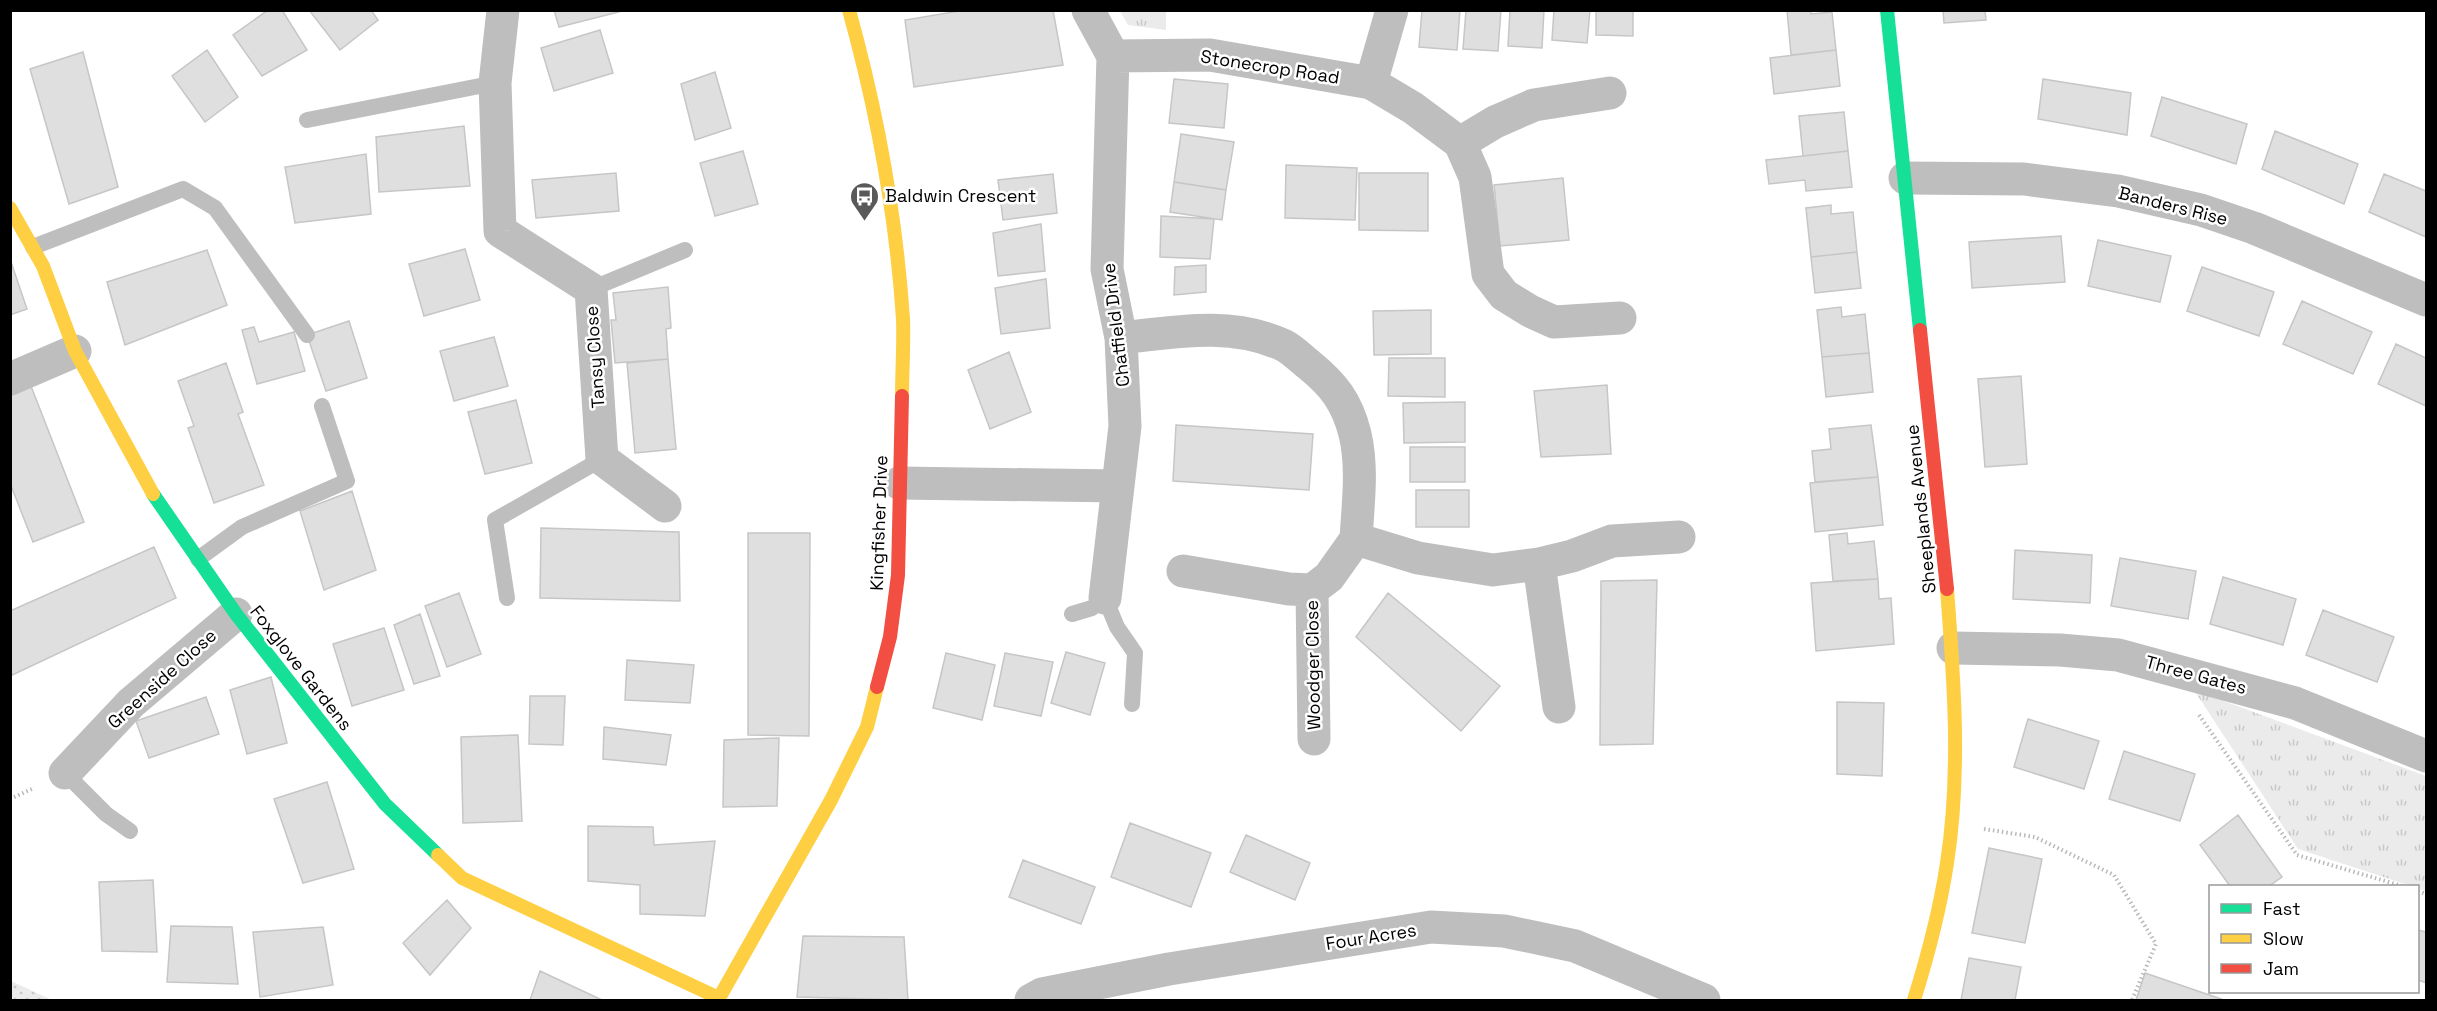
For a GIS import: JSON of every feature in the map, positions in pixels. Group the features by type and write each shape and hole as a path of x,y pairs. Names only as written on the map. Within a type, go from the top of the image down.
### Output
{"street":[{"name":"Tansy Close","path":"503,10 495,83 500,231 591,289 602,459"},
{"name":"Kingfisher Drive","path":"718,999 831,800 867,727 890,637 898,575 903,321 893,216 868,78 849,10"},
{"path":"1088,10 1113,56"},
{"path":"1371,83 1392,10"},
{"name":"Sheeplands Avenue","path":"1887,10 1953,648 1956,764 1950,849 1923,974 1914,1000"},
{"name":"Stonecrop Road","path":"1113,56 1209,55 1371,83 1413,108 1460,143 1475,177 1488,274 1504,295 1554,322 1620,318"},
{"name":"Chatfield Drive","path":"1105,598 1125,426 1121,338 1107,269 1113,56"},
{"path":"1460,143 1495,122 1534,105 1610,93"},
{"name":"Banders Rise","path":"1905,178 2024,179 2118,191 2201,210 2254,228 2427,300"},
{"name":"Foxglove Gardens","path":"10,208 43,266 75,351 153,494 236,614 385,804 462,878 718,999"},
{"path":"1121,338 1192,330 1239,331 1284,345 1319,373 1343,399 1355,435 1360,472 1356,539 1418,558 1493,570 1539,564 1572,556 1612,542 1679,537"},
{"path":"10,379 75,351"},
{"path":"602,459 665,506"},
{"path":"899,483 1118,486"},
{"name":"Woodger Close","path":"1183,571 1289,589 1312,590 1329,577 1356,539"},
{"path":"1539,564 1559,707"},
{"name":"Woodger Close","path":"1312,590 1314,740"},
{"name":"Greenside Close","path":"65,773 131,703 236,614"},
{"name":"Three Gates","path":"1953,648 2060,650 2118,655 2295,702 2427,756"},
{"name":"Four Acres","path":"1031,1000 1042,994 1169,969 1431,927 1504,931 1575,946 1704,1000"}],"lane":[{"path":"307,120 495,83"},
{"path":"33,247 183,189 215,208 307,335"},
{"path":"591,289 685,250"},
{"path":"198,559 242,527 347,481 322,406"},
{"path":"507,598 495,520 602,459"},
{"path":"1072,614 1092,608 1105,598 1117,627 1135,652 1132,704"},
{"path":"65,773 106,814 130,831"}],"path":[{"path":"2198,714 2297,855 2399,885"},
{"path":"1952,823 2036,837 2114,874 2156,944 2132,1000"}],"green space":[{"path":"1120,11 1166,11 1166,30 1128,25"},
{"path":"2194,690 2426,776 2426,891 2419,889 2419,885 2408,885 2298,849"},
{"path":"11,981 52,1000 11,1000"}],"building":[{"path":"268,10 282,10 307,50 262,76 233,35"},
{"path":"309,10 371,10 378,20 340,50"},
{"path":"554,10 619,10 619,12 559,27"},
{"path":"965,10 1053,10 1063,65 914,87 905,20"},
{"path":"1422,10 1460,10 1457,50 1419,47"},
{"path":"1466,10 1501,10 1498,51 1463,49"},
{"path":"1510,10 1544,10 1542,48 1508,46"},
{"path":"1554,10 1590,10 1587,43 1552,40"},
{"path":"1596,10 1633,10 1633,36 1596,35"},
{"path":"1787,10 1810,10 1811,14 1832,12 1836,50 1791,55"},
{"path":"1943,10 1985,10 1986,20 1944,23"},
{"path":"600,30 613,73 554,91 541,48"},
{"path":"207,50 238,97 205,122 172,76"},
{"path":"1836,50 1840,86 1774,94 1770,58"},
{"path":"83,52 118,187 69,204 30,69"},
{"path":"715,72 731,128 695,140 681,84"},
{"path":"1174,79 1228,84 1224,128 1169,123"},
{"path":"2043,79 2131,93 2127,135 2038,119"},
{"path":"2162,97 2247,124 2236,164 2151,136"},
{"path":"1844,112 1848,151 1803,156 1799,116"},
{"path":"464,126 470,186 379,192 376,137"},
{"path":"2275,131 2358,164 2344,204 2262,169"},
{"path":"1181,134 1234,142 1226,190 1174,182"},
{"path":"743,151 758,204 715,216 700,163"},
{"path":"1848,151 1852,187 1806,191 1805,180 1769,184 1766,160"},
{"path":"366,154 371,214 295,223 285,167"},
{"path":"1286,165 1357,168 1355,220 1285,218"},
{"path":"616,173 619,211 536,218 532,180"},
{"path":"1359,173 1428,173 1428,231 1359,230"},
{"path":"1053,174 1057,213 1003,220 998,180"},
{"path":"2384,174 2426,191 2426,237 2369,212"},
{"path":"1563,178 1569,240 1500,246 1494,185"},
{"path":"1174,182 1226,190 1222,220 1170,212"},
{"path":"1831,205 1831,214 1853,212 1857,252 1811,257 1806,208"},
{"path":"1161,216 1214,219 1210,259 1160,257"},
{"path":"1041,224 1045,271 998,276 993,233"},
{"path":"2061,236 2065,282 1972,288 1969,242"},
{"path":"2098,240 2171,256 2160,302 2088,286"},
{"path":"465,249 480,300 424,316 409,264"},
{"path":"207,250 227,305 125,345 107,282"},
{"path":"1857,252 1861,288 1815,293 1811,257"},
{"path":"10,259 27,309 10,315"},
{"path":"1206,265 1206,292 1174,295 1175,267"},
{"path":"2202,267 2274,292 2259,336 2187,311"},
{"path":"1046,279 1050,328 1001,334 995,288"},
{"path":"668,287 671,328 666,329 668,359 615,363 611,320 616,320 613,293"},
{"path":"2302,301 2372,332 2353,374 2283,344"},
{"path":"1841,307 1842,317 1865,314 1869,353 1822,357 1817,310"},
{"path":"1431,310 1431,354 1374,355 1373,311"},
{"path":"349,321 367,378 326,391 307,335"},
{"path":"254,327 259,342 294,332 305,371 257,384 242,330"},
{"path":"494,337 508,386 454,401 440,351"},
{"path":"2396,344 2426,358 2426,406 2378,384"},
{"path":"1009,352 1031,412 990,429 968,370"},
{"path":"1869,353 1873,392 1826,397 1822,357"},
{"path":"1389,358 1445,358 1445,397 1388,396"},
{"path":"668,359 676,449 635,453 627,363"},
{"path":"226,363 243,412 238,414 264,485 214,503 188,428 194,426 178,381"},
{"path":"2021,376 2027,464 1985,467 1978,379"},
{"path":"29,381 84,522 33,542 10,483 10,389"},
{"path":"1607,385 1611,454 1541,457 1534,391"},
{"path":"516,400 532,463 485,474 468,412"},
{"path":"1465,402 1465,442 1404,443 1403,403"},
{"path":"1176,425 1313,434 1309,490 1173,481"},
{"path":"1871,425 1878,477 1815,482 1812,451 1831,449 1829,429"},
{"path":"1410,447 1465,447 1465,482 1410,482"},
{"path":"1878,477 1883,525 1815,532 1810,483"},
{"path":"1416,490 1469,490 1469,527 1416,527"},
{"path":"352,491 376,570 324,590 300,511"},
{"path":"541,528 679,532 680,601 540,598"},
{"path":"748,533 810,533 809,736 748,735"},
{"path":"1847,533 1848,544 1874,541 1878,579 1833,581 1829,535"},
{"path":"154,547 176,598 10,676 10,611"},
{"path":"2015,550 2092,555 2090,603 2013,599"},
{"path":"2120,558 2196,571 2188,619 2111,606"},
{"path":"2223,577 2296,599 2283,645 2210,624"},
{"path":"1878,579 1879,599 1891,598 1894,644 1816,651 1811,583"},
{"path":"1657,580 1653,744 1600,745 1601,581"},
{"path":"459,593 481,654 447,667 425,606"},
{"path":"1388,593 1500,686 1461,731 1356,637"},
{"path":"2323,610 2394,637 2377,682 2306,655"},
{"path":"420,614 440,676 414,684 394,625"},
{"path":"384,628 404,690 352,706 333,644"},
{"path":"1066,652 1105,663 1090,715 1051,703"},
{"path":"946,653 995,665 982,720 933,708"},
{"path":"1005,653 1053,662 1041,716 994,706"},
{"path":"627,660 694,665 690,703 625,700"},
{"path":"271,677 287,743 247,754 230,690"},
{"path":"530,696 565,696 563,745 529,744"},
{"path":"206,697 219,734 149,758 136,721"},
{"path":"1837,702 1884,703 1882,776 1837,774"},
{"path":"2028,719 2099,741 2084,789 2014,767"},
{"path":"604,727 671,735 666,765 603,759"},
{"path":"518,735 522,821 463,823 461,737"},
{"path":"779,738 777,806 723,807 724,740"},
{"path":"2124,751 2195,774 2180,821 2109,799"},
{"path":"327,782 354,869 303,883 274,799"},
{"path":"2238,815 2282,877 2270,885 2229,885 2200,845"},
{"path":"1130,823 1211,853 1191,907 1111,877"},
{"path":"588,826 653,827 654,845 715,841 705,916 640,914 640,885 588,881"},
{"path":"1246,835 1310,863 1295,900 1230,872"},
{"path":"1989,848 2042,859 2025,943 1972,933"},
{"path":"1023,860 1095,887 1081,924 1009,897"},
{"path":"153,880 157,952 102,951 99,882"},
{"path":"447,900 471,928 430,975 403,943"},
{"path":"171,926 232,927 238,984 167,982"},
{"path":"323,927 333,985 260,997 253,932"},
{"path":"2419,930 2426,932 2426,983 2419,980"},
{"path":"803,936 904,937 908,1000 797,997"},
{"path":"1969,958 2021,967 2015,1000 1961,1000"},
{"path":"540,971 602,1000 530,1000"},
{"path":"2145,973 2224,1000 2136,1000"}],"traffic: fast":[{"path":"1887,10 1920,330"},
{"path":"153,494 236,614 385,804 438,855"}],"traffic: slow":[{"path":"849,10 877,124 896,241 903,319 902,396"},
{"path":"10,208 43,266 75,351 153,494"},
{"path":"1914,1000 1929,949 1944,881 1954,795 1955,726 1947,589"},
{"path":"718,1000 831,800 867,727 877,687"},
{"path":"438,855 462,878 719,998"}],"traffic: jam":[{"path":"1920,330 1947,589"},
{"path":"877,687 890,637 898,575 902,396"}],"place":[{"name":"Baldwin Crescent","path":"864,222"}]}
